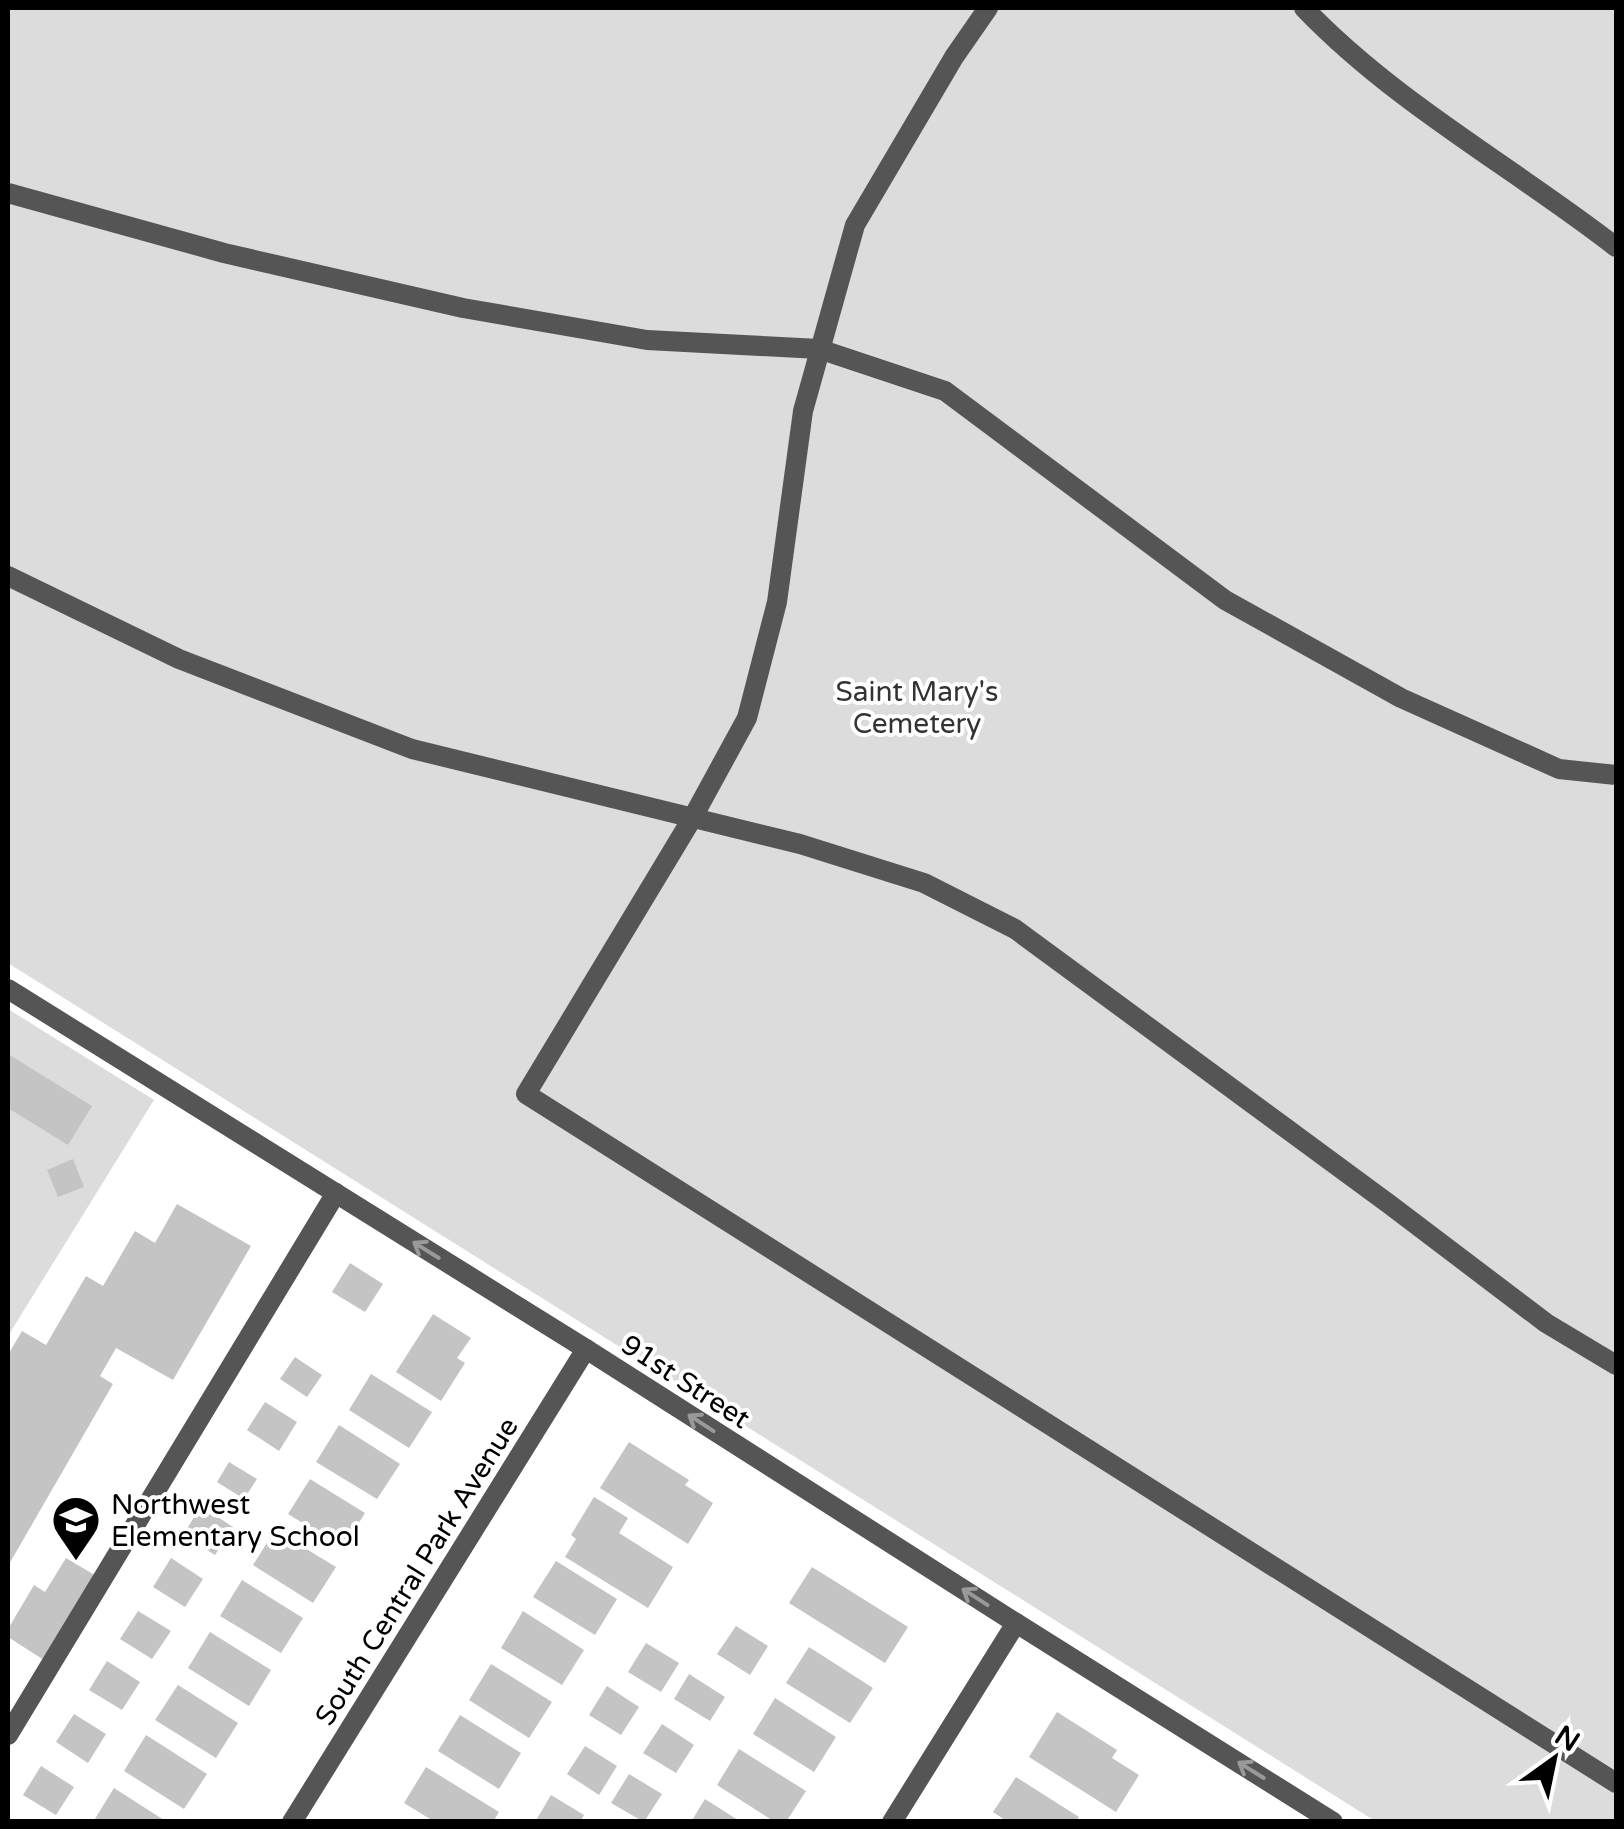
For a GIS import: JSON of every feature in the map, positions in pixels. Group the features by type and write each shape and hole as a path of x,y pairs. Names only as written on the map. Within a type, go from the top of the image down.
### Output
{"street":[{"path":"988,8 954,57 856,225 803,411 778,602 746,718 693,816 526,1094 1616,1784"},
{"path":"1304,8 1426,113 1616,247"},
{"path":"8,192 224,253 463,308 647,340 819,348 945,391 1225,600 1400,698 1559,770 1616,775"},
{"path":"8,576 179,659 412,749 800,844 924,883 1014,929 1546,1322 1616,1365"},
{"name":"91st Street","path":"8,989 1334,1822"},
{"path":"8,1735 336,1194"},
{"name":"South Central Park Avenue","path":"292,1822 586,1350"},
{"path":"892,1822 1016,1623"}],"green space":[{"name":"Saint Mary's Cemetery","path":"8,8 1616,8 1616,1821 1375,1821 8,963"},
{"path":"8,1009 154,1100 8,1336"}],"building":[{"path":"8,1054 92,1106 68,1145 8,1108"},
{"path":"73,1159 84,1187 58,1197 47,1170"},
{"path":"177,1204 251,1246 173,1380 116,1348 100,1376 113,1384 8,1566 8,1355 22,1331 46,1345 86,1276 103,1286 135,1231 155,1243"},
{"path":"350,1263 383,1284 365,1312 332,1292"},
{"path":"433,1314 471,1338 457,1358 465,1363 441,1401 396,1372"},
{"path":"295,1357 322,1375 307,1397 280,1379"},
{"path":"371,1374 432,1412 409,1448 349,1410"},
{"path":"265,1402 297,1422 279,1451 247,1430"},
{"path":"339,1425 400,1464 377,1499 316,1462"},
{"path":"629,1442 689,1480 685,1485 713,1503 688,1544 600,1488"},
{"path":"229,1462 257,1479 244,1499 217,1482"},
{"path":"310,1479 365,1513 343,1548 288,1514"},
{"path":"594,1497 628,1518 619,1533 673,1567 648,1608 565,1557 576,1539 571,1535"},
{"path":"201,1506 233,1527 215,1555 183,1535"},
{"path":"275,1530 336,1567 313,1603 253,1565"},
{"path":"66,1558 98,1577 47,1662 8,1637 8,1629 34,1585 45,1592"},
{"path":"171,1558 203,1579 185,1607 153,1587"},
{"path":"556,1561 617,1599 595,1635 533,1597"},
{"path":"812,1567 908,1627 885,1663 789,1603"},
{"path":"242,1580 303,1618 281,1653 220,1616"},
{"path":"138,1611 171,1631 152,1659 120,1639"},
{"path":"523,1611 584,1650 562,1685 501,1648"},
{"path":"736,1626 768,1646 750,1675 717,1654"},
{"path":"210,1632 271,1670 249,1706 188,1668"},
{"path":"646,1643 679,1663 661,1692 628,1672"},
{"path":"809,1647 873,1688 850,1723 786,1683"},
{"path":"107,1661 140,1682 122,1710 89,1690"},
{"path":"491,1664 552,1702 529,1738 469,1700"},
{"path":"689,1674 725,1697 710,1721 674,1699"},
{"path":"178,1685 238,1723 216,1758 155,1720"},
{"path":"607,1686 639,1707 621,1735 589,1715"},
{"path":"775,1698 836,1737 814,1772 753,1734"},
{"path":"1057,1712 1117,1750 1112,1758 1139,1775 1116,1812 1029,1757"},
{"path":"74,1714 106,1734 88,1763 56,1742"},
{"path":"460,1715 521,1753 499,1789 438,1751"},
{"path":"662,1724 694,1745 676,1773 643,1753"},
{"path":"146,1735 207,1774 184,1809 124,1771"},
{"path":"585,1746 617,1766 599,1795 567,1774"},
{"path":"739,1749 806,1791 786,1822 775,1822 717,1785"},
{"path":"41,1766 74,1787 56,1815 23,1795"},
{"path":"426,1767 499,1812 493,1822 435,1822 404,1803"},
{"path":"629,1774 662,1794 644,1822 611,1803"},
{"path":"1016,1777 1079,1817 1076,1822 1008,1822 993,1812"},
{"path":"114,1788 167,1822 93,1822"},
{"path":"551,1795 584,1815 580,1822 535,1822"},
{"path":"705,1799 741,1822 691,1822"}],"place":[{"name":"Northwest Elementary School","path":"76,1562"}]}
